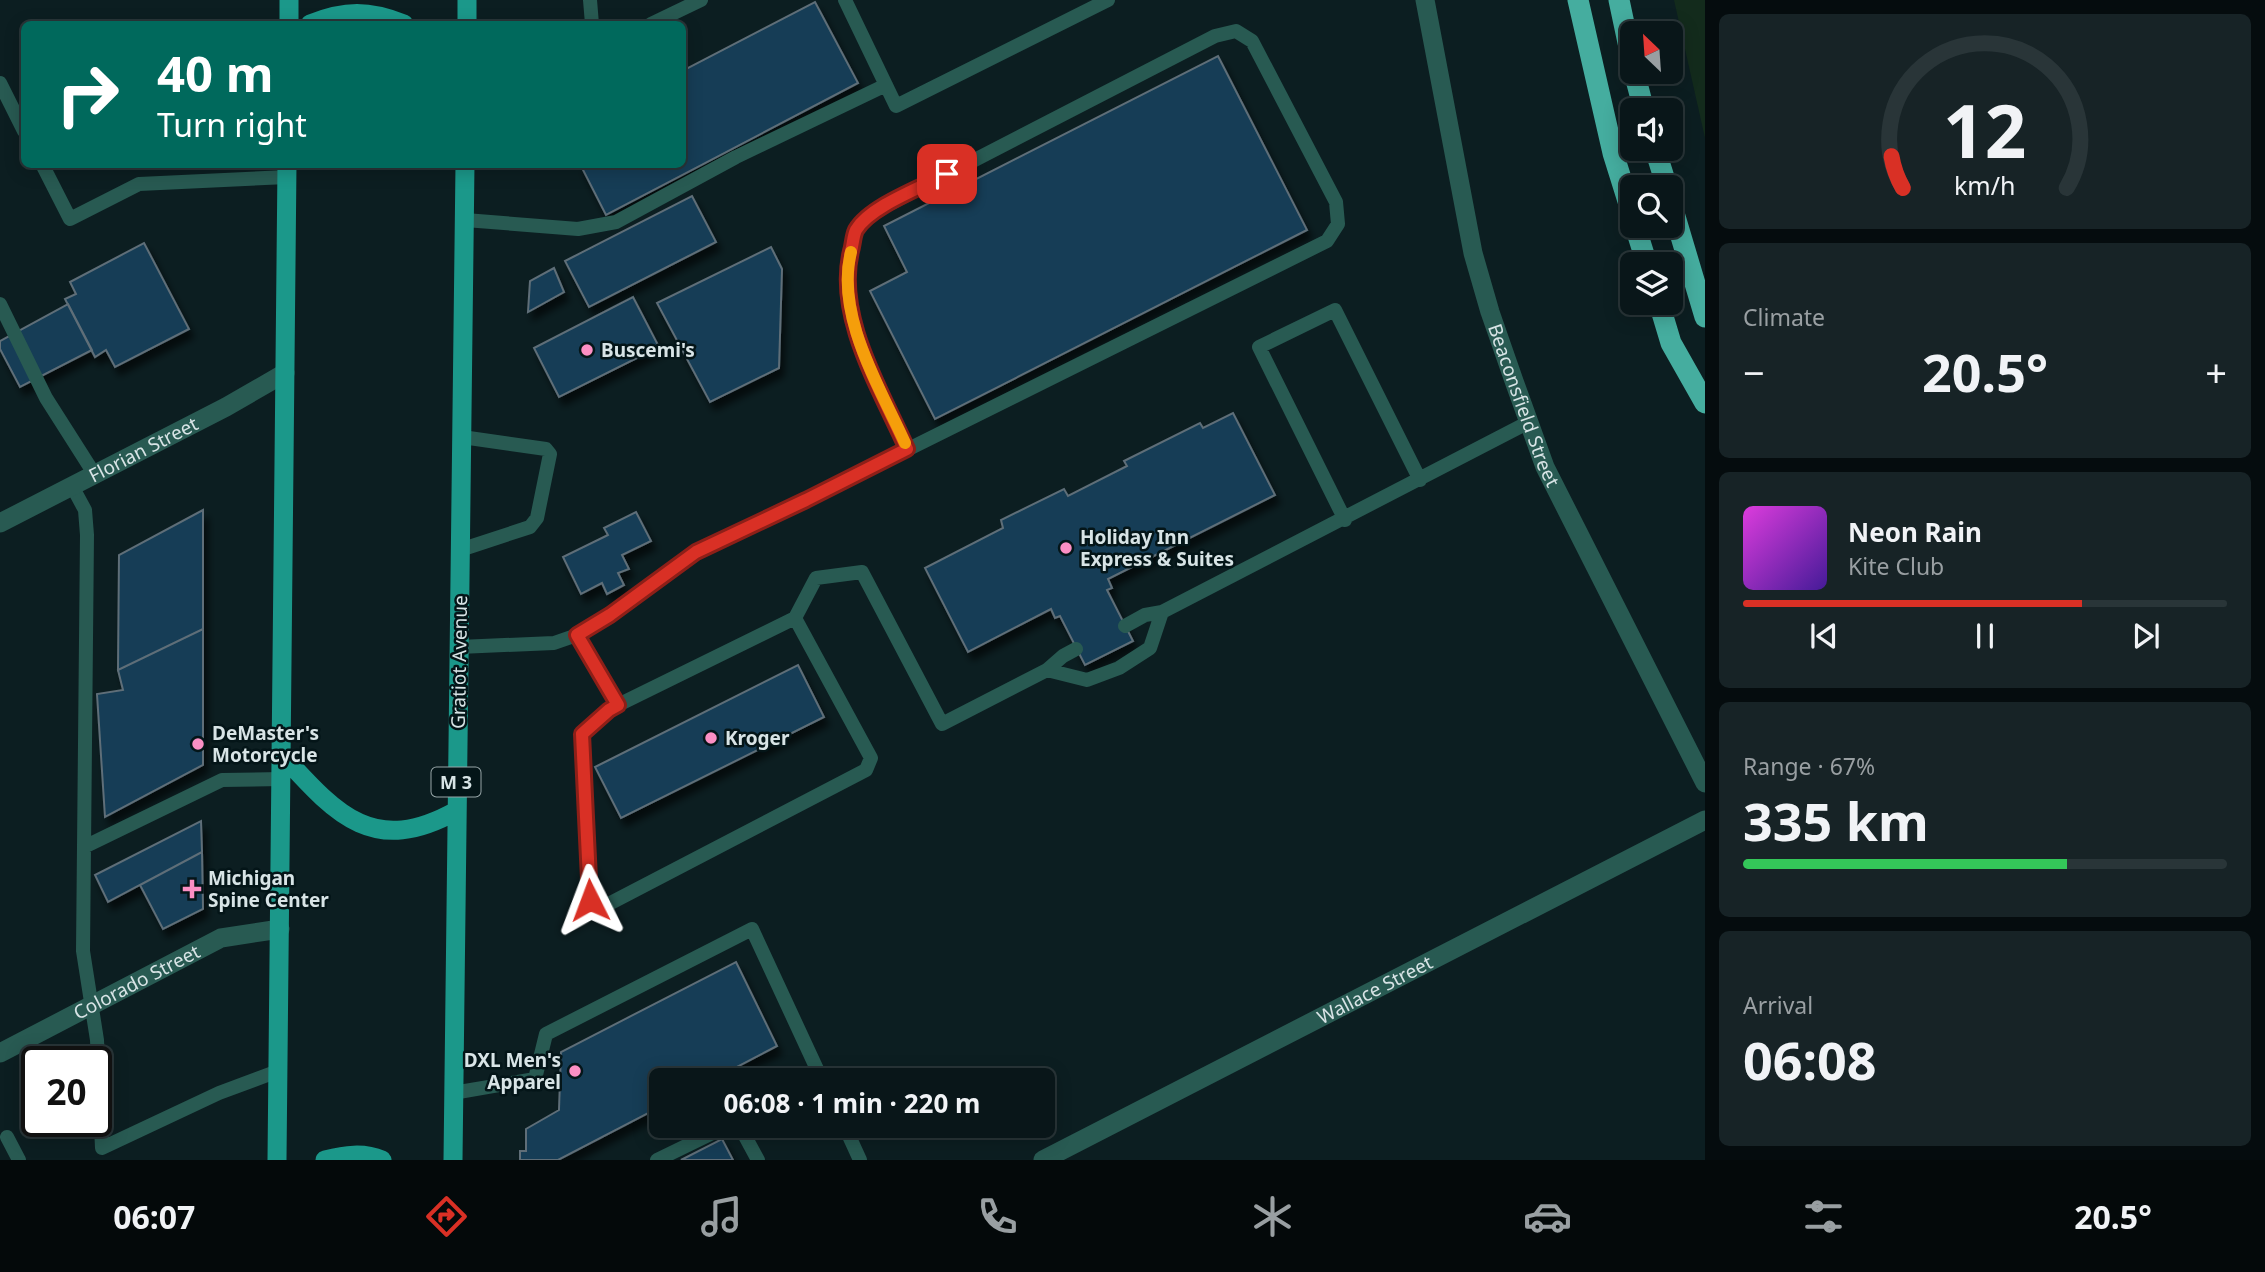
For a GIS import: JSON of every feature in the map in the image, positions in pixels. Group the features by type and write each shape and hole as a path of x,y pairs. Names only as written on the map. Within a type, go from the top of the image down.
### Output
{"highway":[{"path":"1578,0 1620,175"},
{"path":"1619,0 1624,21"},
{"path":"1681,238 1705,317"},
{"path":"1663,315 1671,342 1705,403"}],"main road":[{"path":"289,0 289,21"},
{"path":"467,0 467,21"},
{"path":"320,21 352,12 381,15 396,21"},
{"name":"Gratiot Avenue","path":"453,1160 466,168"},
{"path":"277,1160 287,171"},
{"path":"282,755 322,799 348,818 370,828 415,830 456,811"},
{"path":"325,1160 342,1155 370,1155 382,1160"}],"street":[{"name":"Beaconsfield Street","path":"1425,0 1473,253 1490,312 1545,467 1705,783"},
{"name":"Florian Street","path":"0,523 226,407 285,373"},
{"name":"Wallace Street","path":"1043,1160 1705,820"},
{"name":"Colorado Street","path":"0,1053 221,937 280,929"}],"lane":[{"path":"590,0 592,21"},
{"path":"656,21 701,0"},
{"path":"845,0 896,106 1108,0"},
{"path":"459,647 554,643 577,635 610,615 696,552 806,500 1327,241 1338,223 1336,202 1252,41 1236,31 1215,37 874,212 856,230 849,259 847,293 857,336 907,449"},
{"path":"0,83 21,125"},
{"path":"465,220 579,229 616,222 736,157 886,85"},
{"path":"44,168 70,219 139,184 287,171"},
{"path":"0,304 46,398 94,474"},
{"path":"1345,520 1259,347 1335,310 1420,480"},
{"path":"1125,626 1145,615 1163,612 1345,520 1529,422"},
{"path":"460,550 530,527 537,517 550,454 546,449 462,438"},
{"path":"72,486 85,510 87,535 83,951 97,1040 102,1148 219,1093 278,1071"},
{"path":"795,618 871,758 866,770 601,908 590,900 582,734 618,705 795,618 816,578 862,572 942,724 1047,670 1076,649"},
{"path":"1047,670 1087,680 1119,668 1150,648 1163,612"},
{"path":"577,635 618,705"},
{"path":"84,847 222,780 282,779"},
{"path":"453,1093 534,1079 546,1034 752,929 816,1068"},
{"path":"7,1137 19,1160"},
{"path":"657,1160 702,1138"},
{"path":"746,1138 758,1160"},
{"path":"850,1138 860,1160"}],"green space":[{"path":"1674,0 1705,0 1705,138 1684,45 1684,21 1679,21"}],"building":[{"path":"815,2 858,83 606,215 582,168 686,168 686,69"},
{"path":"1218,56 1307,230 935,419 870,291 907,272 884,226"},
{"path":"692,196 716,242 589,307 565,261"},
{"path":"144,243 189,329 115,367 106,350 95,357 65,299 76,294 70,282"},
{"path":"771,247 782,269 779,368 710,402 657,303"},
{"path":"554,268 564,292 528,312 530,281"},
{"path":"633,297 659,347 559,397 534,348"},
{"path":"68,304 92,350 20,387 0,349 0,341"},
{"name":"Holiday Inn Express & Suites","path":"1233,413 1275,495 1108,579 1112,588 1107,590 1133,641 1085,665 1060,616 1055,618 1051,609 968,652 925,568 1003,528 1001,520 1064,489 1068,496 1127,466 1124,461 1200,423 1203,428"},
{"path":"203,510 203,629 118,670 119,555"},
{"path":"636,512 651,541 622,555 629,569 618,573 624,585 607,594 602,583 581,594 563,557 608,535 604,528"},
{"path":"203,629 203,765 105,817 97,694 123,690 118,670"},
{"path":"798,665 824,717 621,818 595,767"},
{"path":"201,821 202,852 108,902 95,875"},
{"path":"202,852 203,909 163,929 140,885"},
{"path":"736,962 777,1046 735,1068 649,1068 649,1113 558,1160 520,1160 520,1151 526,1151 526,1129 559,1110 561,1052"},
{"path":"722,1139 733,1160 681,1160"}],"slow traffic":[{"path":"851,252 847,293 857,336 905,443"}],"place":[{"name":"Buscemi's","path":"587,350"},
{"name":"Holiday Inn Express & Suites","path":"1066,548"},
{"name":"Kroger","path":"711,738"},
{"name":"DeMaster's Motorcycle","path":"198,744"},
{"name":"Michigan Spine Center","path":"192,889"},
{"name":"DXL Men's Apparel","path":"575,1071"}],"route":[{"path":"590,900 582,734 618,705 577,635 610,615 696,552 907,449 857,336 847,293 849,259 856,230 874,212 947,174"}]}
